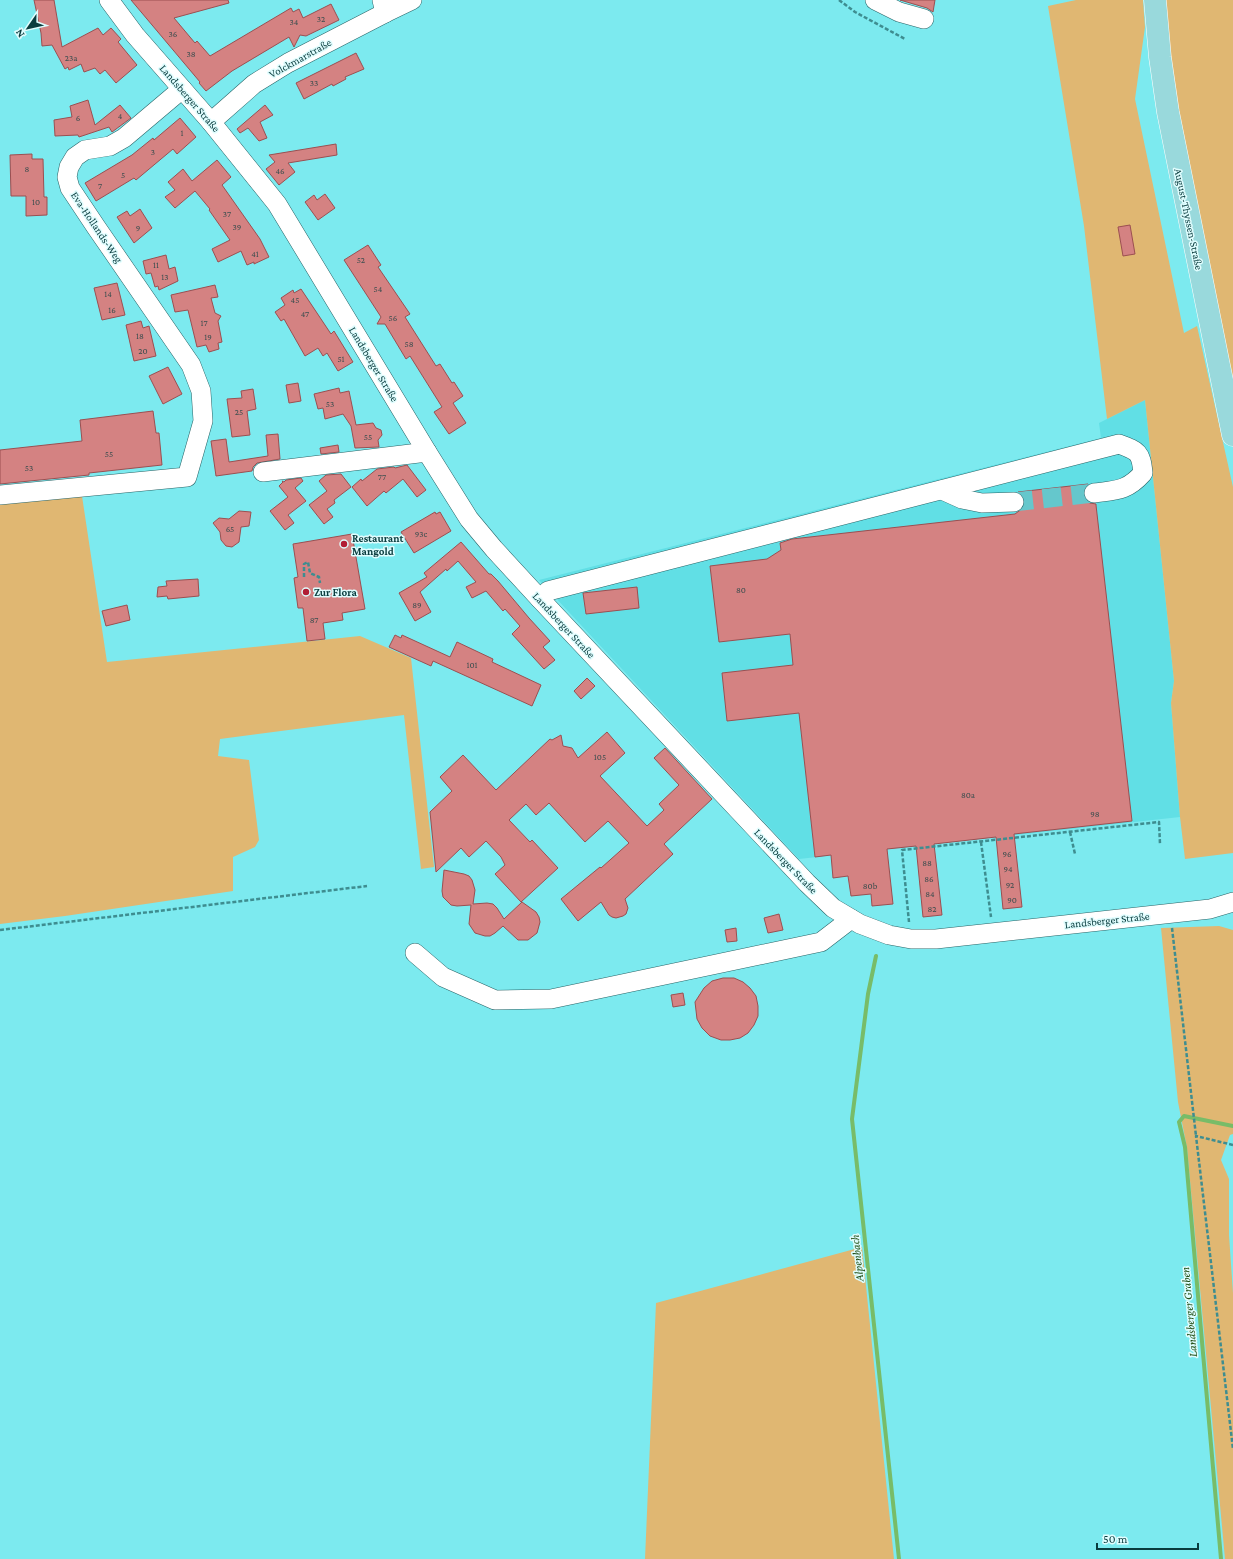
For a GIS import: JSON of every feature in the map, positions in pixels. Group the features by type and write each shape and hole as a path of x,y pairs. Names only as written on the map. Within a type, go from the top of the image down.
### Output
{"main road":[{"name":"August-Thyssen-Straße","path":"1156,0 1160,57 1168,112 1233,435"}],"street":[{"name":"Landsberger Straße","path":"109,0 135,35 211,122 277,204 469,519 494,549 540,599 807,883 833,908 860,924 889,935 911,939 936,939 1170,914 1210,909 1233,902"},
{"name":"Volckmarstraße","path":"211,122 254,84 274,71 383,7 412,0"},
{"path":"875,0 899,12 924,19"},
{"name":"Eva-Hollands-Weg","path":"0,496 187,477 203,421 201,391 191,365 70,188 67,177 69,167 75,157 85,150 110,146 124,138 182,89"},
{"path":"540,599 548,591 1119,444 1135,450 1142,460 1143,473 1134,484 1120,490 1094,493"},
{"path":"263,472 427,452"},
{"path":"942,490 962,499 982,503 1014,502"},
{"name":"Landsberger Straße","path":"1210,909 1233,916"},
{"path":"415,953 443,977 494,1000 551,999 821,942 851,919"}],"path":[{"path":"839,0 856,12 905,39"},
{"path":"304,577 304,564 308,562 310,573 319,577 320,583"},
{"path":"911,939 902,850 1159,822 1160,844"},
{"path":"1070,832 1075,854"},
{"path":"982,842 993,933"},
{"path":"0,930 367,886"},
{"path":"1170,914 1233,1449"},
{"path":"1196,1136 1233,1145"}],"shaded area":[{"path":"1076,0 1143,0 1145,27 1135,99 1184,333 1197,326 1233,487 1233,853 1185,859 1180,817 1171,703 1174,681 1145,400 1107,419 1084,226 1048,6"},
{"path":"1164,0 1233,0 1233,406 1176,111"},
{"path":"1145,400 1174,681 1171,703 1180,817 799,859 539,580 1101,438 1099,423"},
{"path":"82,496 107,662 360,636 411,658 434,867 421,869 404,715 220,739 218,756 249,760 259,840 255,847 233,857 233,891 0,924 0,502"},
{"path":"1219,926 1233,930 1233,1134 1230,1135 1221,1160 1229,1179 1229,1235 1233,1293 1233,1559 1225,1559 1187,1148 1178,1102 1161,928"},
{"path":"862,1247 894,1559 645,1559 656,1303"}],"building":[{"path":"34,0 54,0 62,47 98,28 103,35 111,28 121,39 118,42 137,65 116,83 105,70 100,74 95,68 84,72 81,64 69,70 68,67 65,69 52,45 42,46 41,33"},
{"path":"131,0 228,0 229,3 174,18 195,43 197,41 210,56 291,8 293,12 299,9 303,18 331,4 339,20 306,36 300,35 294,47 289,37 232,71 206,91"},
{"path":"900,0 935,0 933,12 927,8"},
{"path":"356,53 364,69 345,77 346,79 333,86 332,84 304,99 296,83"},
{"path":"88,100 95,125 120,105 131,118 112,132 109,127 79,137 78,135 55,136 54,120 72,117 70,106"},
{"path":"265,105 273,115 260,122 267,138 259,141 248,128 240,133 237,129"},
{"path":"180,118 196,137 177,154 173,149 136,180 134,178 96,201 85,183 132,155 153,138 154,140"},
{"path":"336,144 337,155 288,163 295,172 279,185 266,169 275,162 269,155"},
{"path":"32,154 32,159 43,159 44,197 47,197 47,215 26,216 26,196 11,196 10,155"},
{"path":"217,160 231,177 222,185 260,239 269,257 254,264 254,262 247,265 241,251 218,262 212,249 230,240 209,210 210,209 195,191 175,208 165,197 175,190 168,182 183,169 192,181"},
{"path":"325,194 335,208 318,220 305,202 314,195 317,200"},
{"path":"140,209 152,228 134,243 117,217 127,211 130,216"},
{"path":"1130,225 1135,254 1123,256 1118,227"},
{"path":"368,245 381,265 378,267 410,314 405,317 436,366 440,364 452,383 454,382 463,396 453,403 466,423 449,434 434,412 442,407 410,356 406,359 385,324 377,324 381,317 344,260"},
{"path":"166,255 169,269 175,267 178,281 159,290 158,286 155,287 151,273 146,274 143,261"},
{"path":"117,283 125,315 102,320 94,288"},
{"path":"215,285 218,297 211,298 215,313 221,316 218,321 222,342 218,343 219,349 209,352 206,345 197,347 188,310 175,312 171,295"},
{"path":"301,289 331,334 334,331 353,362 338,371 327,353 323,356 318,348 305,356 284,319 281,321 275,312 285,305 281,298 293,290 294,293"},
{"path":"141,321 143,328 149,326 156,356 134,361 126,325"},
{"path":"168,367 182,394 163,404 149,376"},
{"path":"298,383 301,401 289,403 286,385"},
{"path":"339,388 340,393 349,391 356,425 373,423 376,428 381,430 382,435 378,440 379,447 355,448 351,426 343,414 325,419 323,408 318,409 314,394"},
{"path":"253,389 256,409 247,411 250,435 232,437 227,399 242,398 241,391"},
{"path":"153,411 156,433 159,433 162,465 89,473 89,475 0,484 0,450 82,441 80,420"},
{"path":"278,434 280,459 257,463 253,467 252,471 216,476 211,441 226,439 229,462 268,456 266,435"},
{"path":"338,445 339,452 321,454 320,448"},
{"path":"407,465 426,490 417,497 403,479 386,493 384,491 367,506 352,487 361,479 362,481 377,469 395,468"},
{"path":"341,474 351,487 334,500 335,503 327,509 333,517 324,524 309,505 327,491 319,481 326,475"},
{"path":"301,478 303,481 295,488 306,501 288,515 294,523 285,530 270,511 288,497 279,486 283,482 282,481 284,482 286,480"},
{"path":"1088,484 1084,489 1083,495 1085,500 1096,504 1132,821 1014,834 1022,907 1003,909 996,837 934,844 942,915 923,917 916,846 887,849 893,904 872,906 871,894 851,896 848,876 833,878 831,855 815,857 799,713 727,721 722,673 793,665 790,634 719,642 710,566 767,559 781,550 780,543 792,539 1015,514 1023,508 1025,502 1023,496 1018,492"},
{"path":"239,511 251,512 249,526 241,527 239,542 232,547 226,546 221,540 220,532 213,523 219,518 229,519"},
{"path":"435,512 436,514 440,512 451,531 414,553 401,532"},
{"path":"352,534 365,609 342,613 343,620 323,623 325,639 307,641 303,608 298,608 294,578 298,577 293,544"},
{"path":"461,542 489,574 491,574 498,581 550,641 543,647 555,660 544,669 512,634 520,626 505,609 503,611 486,591 472,598 466,587 476,582 458,561 447,571 446,569 420,592 431,612 415,621 399,593 427,577 424,573"},
{"path":"198,579 199,596 168,599 167,596 157,597 158,587 167,586 166,581"},
{"path":"637,587 639,608 586,614 583,593"},
{"path":"127,605 130,620 106,626 102,611"},
{"path":"395,635 401,638 402,635 450,657 457,642 493,659 492,662 541,685 532,706 433,661 431,666 389,647"},
{"path":"587,678 595,686 581,699 574,691"},
{"path":"607,732 625,753 600,776 647,826 664,810 659,804 679,785 654,758 665,748 712,799 664,844 673,854 625,899 628,908 626,914 616,918 612,917 609,915 601,902 578,921 561,899 600,867 601,868 629,843 608,821 585,842 549,803 536,815 526,804 509,820 530,842 532,840 558,868 521,902 495,874 505,865 501,857 486,841 469,857 461,848 436,872 430,812 452,791 440,777 463,755 496,790 550,739 552,740 561,735 563,746 572,748 578,758"},
{"path":"444,870 469,876 475,890 473,904 493,904 504,919 522,902 536,912 539,917 540,922 537,933 528,940 518,940 503,926 490,936 475,933 469,924 471,905 451,905 443,897 442,891"},
{"path":"779,914 783,930 768,933 764,918"},
{"path":"736,928 737,941 727,942 725,930"},
{"path":"723,978 734,978 743,982 756,996 758,1006 758,1016 748,1033 740,1038 730,1040 721,1040 710,1036 702,1028 697,1019 695,1002 704,988 712,981"},
{"path":"683,993 685,1005 673,1007 671,995"}],"waterway":[{"name":"Alpenbach","path":"876,956 868,994 852,1119 899,1559"},
{"name":"Landsberger Graben","path":"1221,1559 1185,1147 1179,1122 1184,1116 1233,1126"}],"tunnel":[{"path":"1014,502 1094,493"}],"place":[{"name":"Restaurant Mangold","path":"344,544"},
{"name":"Zur Flora","path":"306,592"}]}
